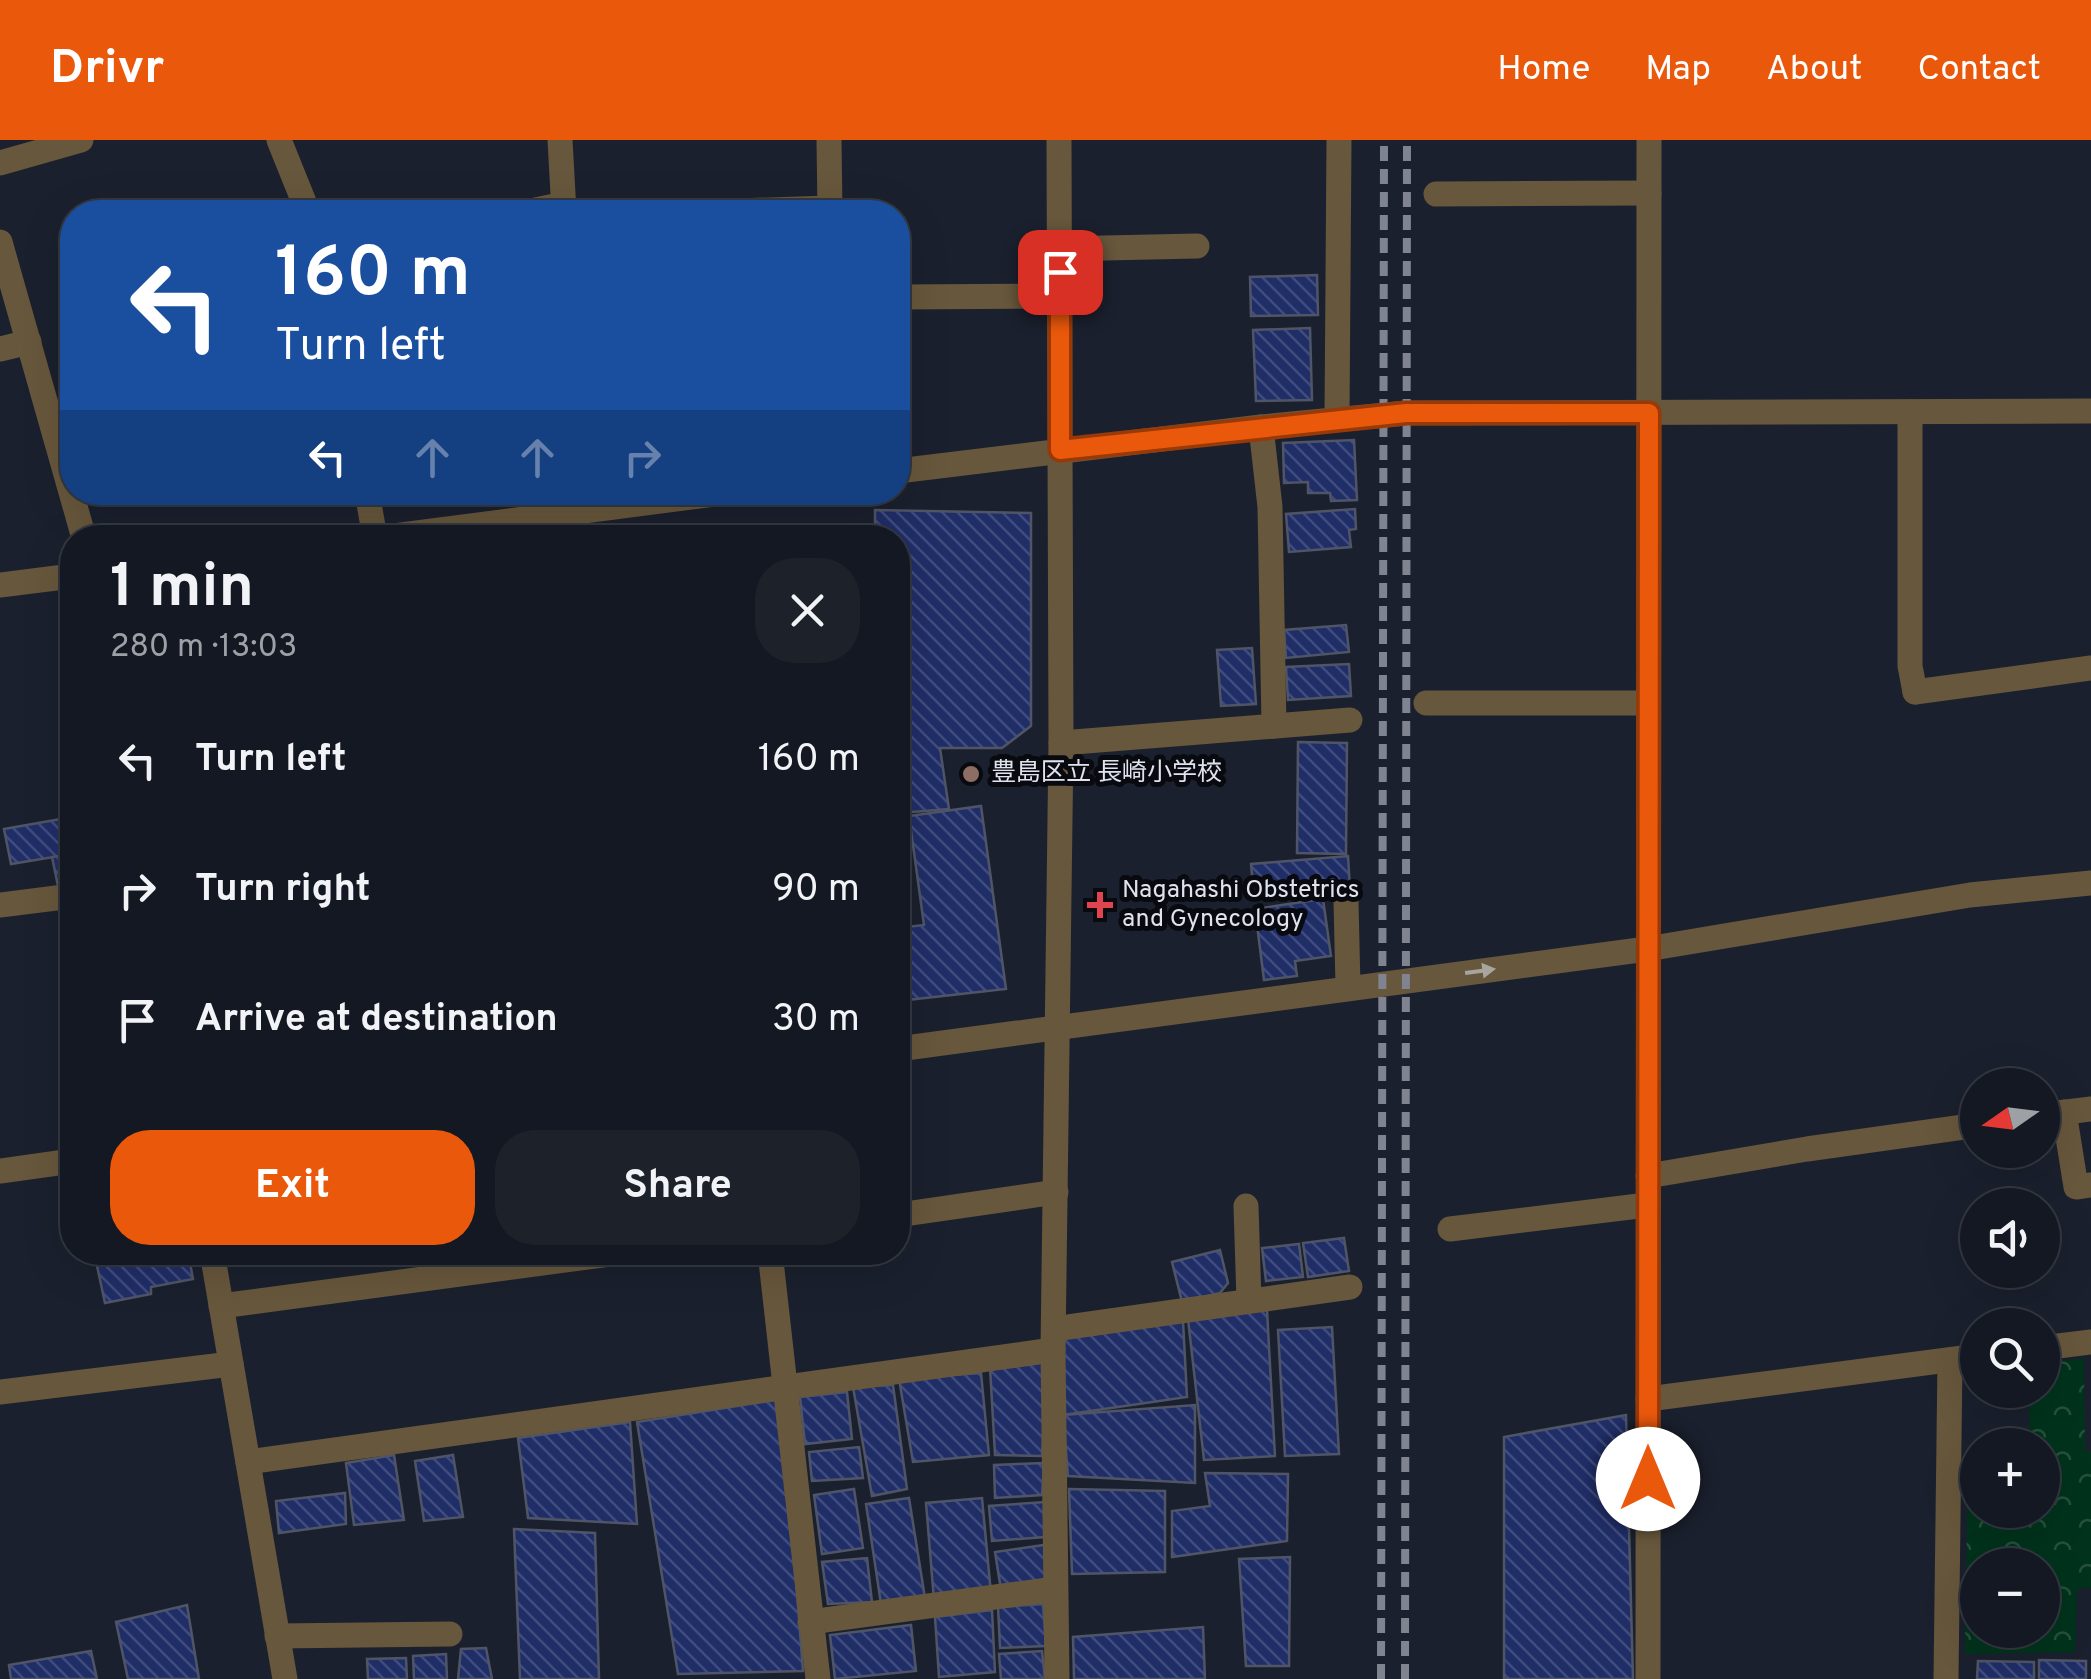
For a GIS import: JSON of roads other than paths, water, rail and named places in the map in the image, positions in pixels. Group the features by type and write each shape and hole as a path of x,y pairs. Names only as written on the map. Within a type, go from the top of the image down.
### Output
{"street":[{"path":"0,163 81,140"},
{"path":"280,140 303,200"},
{"path":"560,140 564,200"},
{"path":"829,140 830,200"},
{"path":"1058,1679 1054,1340 1061,744 1059,140"},
{"path":"1337,418 1339,140"},
{"path":"1648,1679 1649,140"},
{"path":"1436,194 1649,193"},
{"path":"0,242 60,452"},
{"path":"1059,249 1197,246"},
{"path":"910,297 1060,296"},
{"path":"0,350 29,342"},
{"path":"910,469 1406,413 2091,411"},
{"path":"1910,412 1910,666 1915,692 2091,668"},
{"path":"1261,427 1270,507 1274,726"},
{"path":"518,525 572,505"},
{"path":"0,586 60,578"},
{"path":"1426,703 1648,703"},
{"path":"1061,744 1350,720"},
{"path":"910,1047 1647,948 1970,895 2091,884"},
{"path":"0,905 60,898"},
{"path":"1346,901 1348,987"},
{"path":"2060,1113 2091,1109"},
{"path":"1648,1176 1960,1128"},
{"path":"2060,1137 2076,1188 2091,1185"},
{"path":"0,1171 60,1163"},
{"path":"910,1213 1056,1192"},
{"path":"1246,1206 1250,1301"},
{"path":"1450,1229 1648,1206"},
{"path":"214,1265 285,1679"},
{"path":"221,1306 528,1265"},
{"path":"772,1265 818,1679"},
{"path":"248,1462 787,1389 1250,1301 1350,1287"},
{"path":"2060,1346 2091,1342"},
{"path":"1648,1400 1960,1359"},
{"path":"1946,1679 1950,1360"},
{"path":"0,1392 231,1364"},
{"path":"810,1622 1055,1590"},
{"path":"277,1636 450,1634"}],"railway":[{"path":"1381,1679 1384,140"},
{"path":"1405,1679 1407,140"}],"place":[{"name":"豊島区立 長崎小学校","path":"971,774"},
{"name":"Nagahashi Obstetrics and Gynecology","path":"1100,905"}]}
